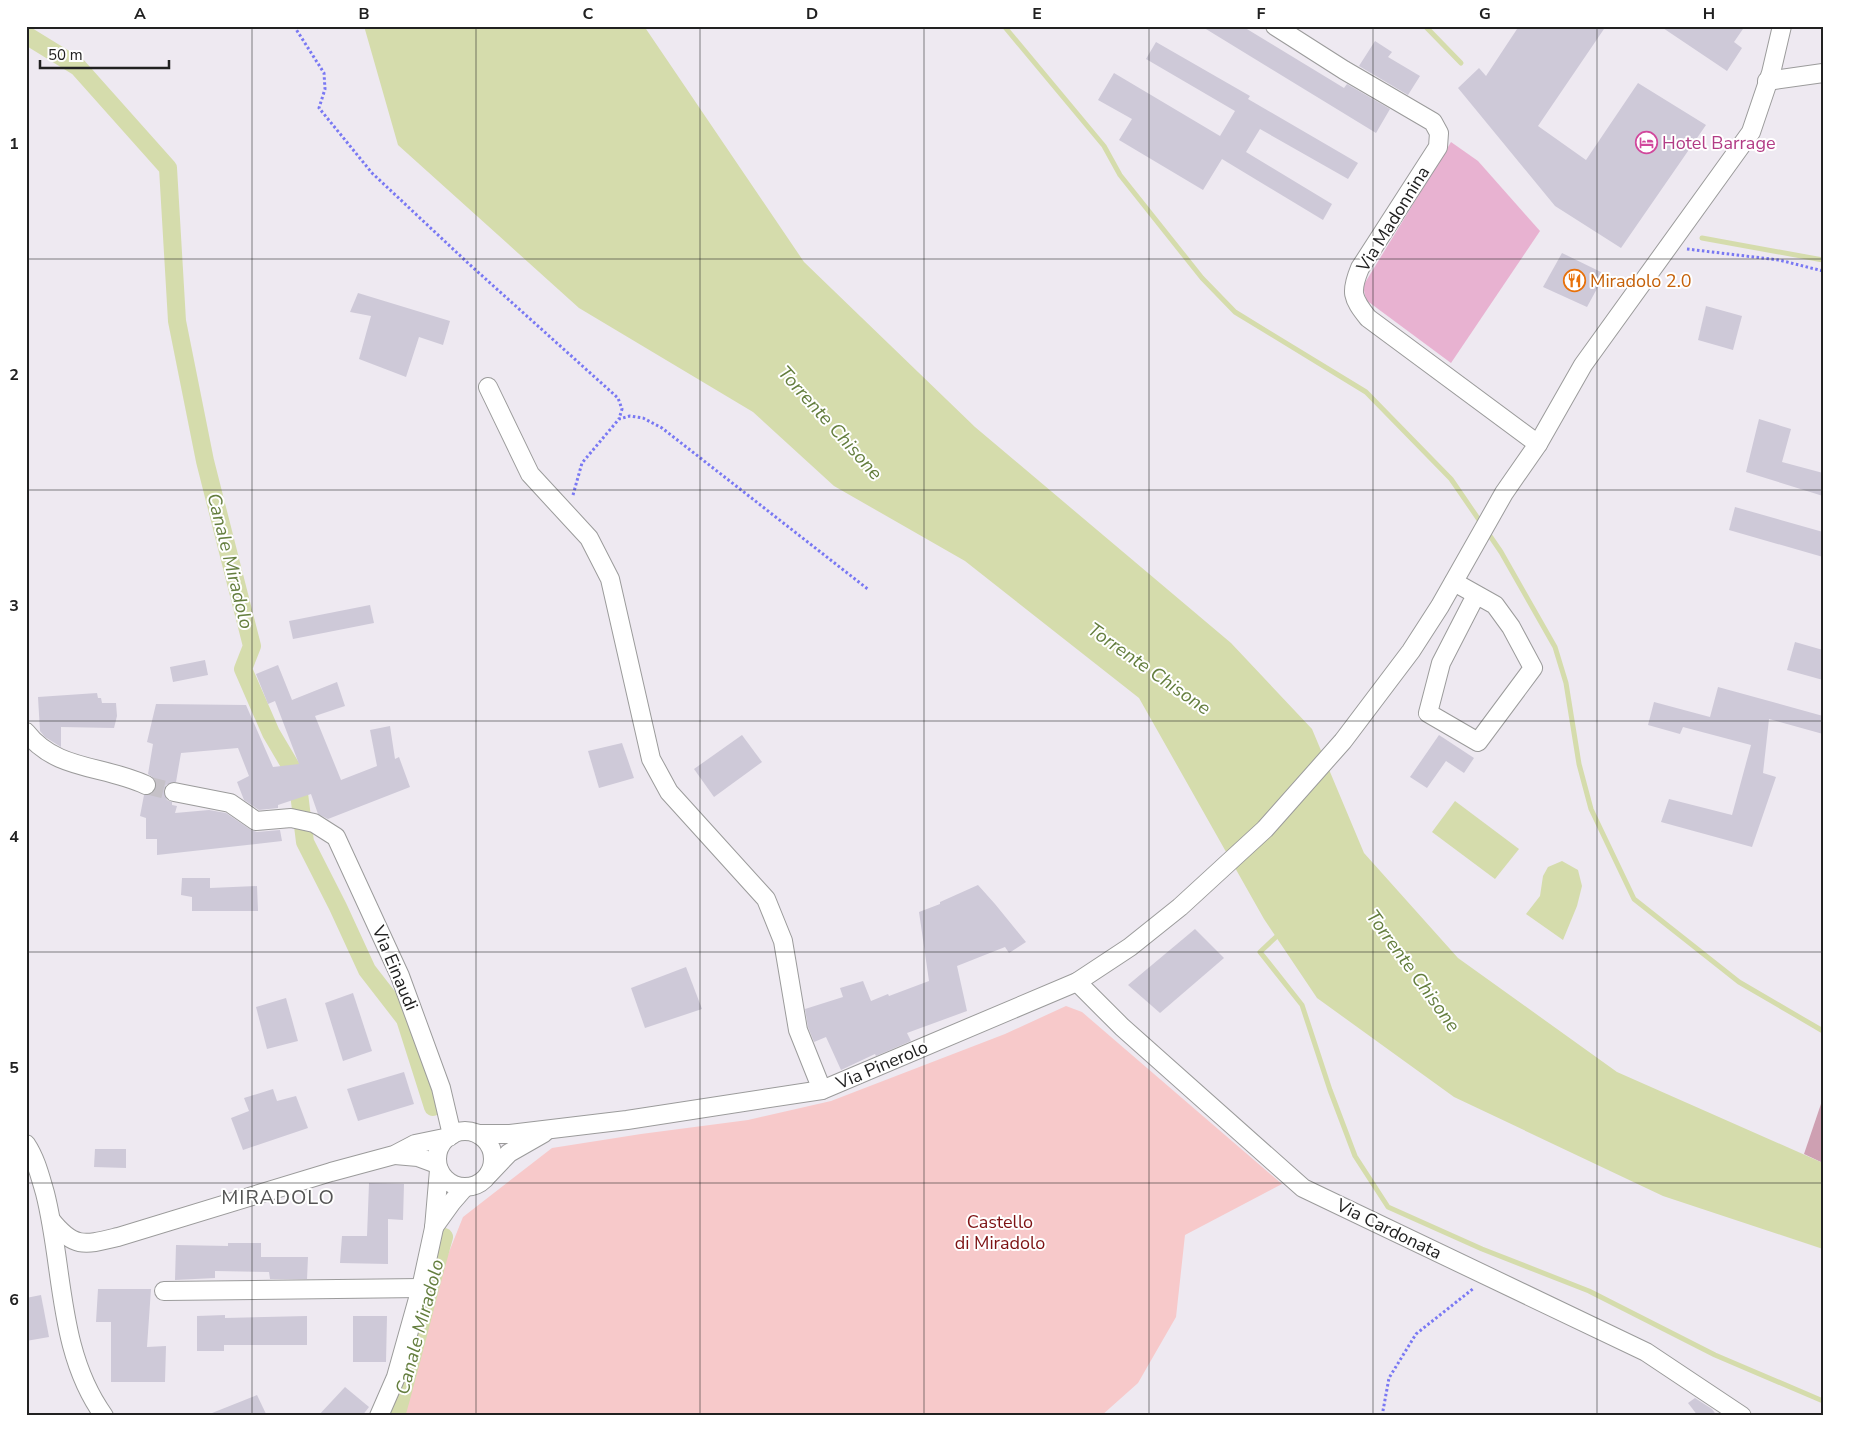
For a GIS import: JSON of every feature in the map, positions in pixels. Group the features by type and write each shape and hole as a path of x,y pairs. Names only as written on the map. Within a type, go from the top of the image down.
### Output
{"street":[{"name":"Via Madonnina","path":"1275,26 1344,70 1433,122 1439,134 1438,147 1360,268 1354,284 1356,303 1368,318 1538,444"},
{"path":"1769,77 1782,26"},
{"path":"1769,77 1782,54 1793,26"},
{"path":"1769,77 1823,72"},
{"name":"Via Pinerolo","path":"478,1134 510,1134 550,1129 822,1090 1077,982 1130,947 1180,907 1264,829 1343,741 1411,651 1465,564 1504,493 1538,444 1584,365 1751,132 1769,77"},
{"path":"488,387 530,474 589,538 610,579 652,759 669,792 766,899 783,941 798,1030 822,1090"},
{"path":"1454,582 1495,605 1511,626 1533,668 1478,742 1428,713 1441,663 1476,595"},
{"path":"26,732 46,752 60,759 132,778 146,785"},
{"name":"Via Einaudi","path":"174,792 230,803 256,821 300,820 327,829 336,837 404,985 441,1088 450,1136"},
{"name":"Via Cardonata","path":"1077,982 1122,1027 1303,1188 1646,1352 1742,1416"},
{"name":"Via Pinerolo","path":"489,1174 509,1153 550,1129"},
{"path":"51,1220 68,1238 76,1242 90,1243 118,1237 331,1172 394,1155 416,1144 464,1131 478,1134 485,1140 491,1148 493,1156 489,1174 483,1181 474,1186 465,1187 449,1182 438,1167 418,1157 394,1155"},
{"path":"379,1416 396,1377 421,1288 434,1228 439,1149 450,1136"},
{"path":"26,1144 36,1164 51,1220 67,1329 74,1354 89,1391 104,1416"},
{"path":"434,1228 465,1187"},
{"path":"164,1291 421,1288"}],"path":[{"path":"294,26 324,73 325,89 320,108 372,173 469,264 618,398 622,409 619,419 582,463 573,492 574,501"},
{"path":"1669,247 1779,260 1823,271"},
{"path":"619,419 630,416 643,418 662,428 869,590"},
{"path":"1382,1416 1389,1378 1416,1334 1488,1276"}],"shaded area":[{"path":"1451,142 1478,161 1540,231 1451,363 1366,300 1363,286"},
{"path":"1823,1098 1823,1163 1804,1154"}],"green space":[{"name":"Castello di Miradolo","path":"1066,1006 1082,1012 1282,1184 1185,1235 1176,1317 1138,1383 1101,1416 399,1416 443,1267 463,1217 552,1148 748,1120 831,1101 1005,1034"}],"water":[{"name":"Torrente Chisone","path":"364,26 644,26 804,262 975,427 1231,643 1312,729 1364,853 1458,958 1617,1072 1823,1163 1823,1249 1663,1196 1454,1097 1317,998 1264,919 1139,698 965,561 834,486 753,412 579,308 398,145"},
{"path":"1455,801 1519,849 1495,879 1432,832"},
{"path":"1562,861 1578,870 1582,886 1577,906 1563,940 1526,914 1540,896 1543,876 1548,867"}],"building":[{"path":"1201,26 1242,26 1344,88 1347,84 1390,109 1376,133"},
{"name":"Hotel Barrage","path":"1519,26 1606,26 1538,126 1586,160 1638,83 1706,125 1621,248 1555,206 1458,88 1479,68 1486,76"},
{"path":"1660,26 1745,26 1734,42 1742,48 1727,71"},
{"path":"1375,41 1392,52 1388,57 1420,76 1408,95 1359,66"},
{"path":"1156,42 1250,96 1248,99 1358,163 1348,179 1260,129 1246,152 1332,204 1323,220 1222,159 1203,190 1119,140 1132,119 1098,100 1114,73 1220,136 1235,111 1146,59"},
{"name":"Miradolo 2.0","path":"1562,253 1605,274 1587,307 1543,287"},
{"path":"358,293 450,321 443,345 419,337 406,377 359,359 371,316 350,312"},
{"path":"1706,306 1742,316 1733,350 1698,340"},
{"path":"1759,419 1791,429 1782,462 1823,473 1823,496 1746,472"},
{"path":"1735,507 1823,532 1823,557 1729,530"},
{"path":"370,605 374,623 293,639 289,621"},
{"path":"1795,642 1823,650 1823,680 1787,670"},
{"path":"205,660 208,675 173,682 170,667"},
{"path":"278,665 292,700 337,682 345,706 315,716 341,780 377,766 370,730 390,726 395,759 399,757 410,787 328,819 318,814 311,794 278,805 278,808 259,810 244,800 237,782 249,776 238,748 181,753 176,782 166,785 164,790 167,800 172,802 172,805 177,806 175,813 209,810 226,813 257,832 280,830 282,841 157,855 157,839 146,839 146,818 140,816 144,795 152,794 156,788 155,779 148,774 153,744 147,742 156,704 246,705 273,767 299,764 275,701 268,704 256,674"},
{"path":"1718,687 1823,716 1823,734 1769,719 1763,773 1776,777 1752,847 1661,822 1669,799 1732,815 1751,745 1683,727 1680,734 1648,725 1654,702 1710,717"},
{"path":"97,693 102,703 116,703 117,716 114,728 61,727 61,747 45,737 40,731 38,697"},
{"path":"742,735 762,762 714,797 694,769"},
{"path":"1439,735 1474,758 1464,773 1446,761 1427,788 1410,777"},
{"path":"622,743 634,778 599,788 588,751"},
{"path":"182,878 210,878 210,888 257,886 258,911 192,911 192,897 181,895"},
{"path":"978,885 1026,942 1009,953 1005,947 957,966 967,1011 907,1033 911,1041 876,1056 875,1054 841,1070 826,1037 814,1042 808,1027 805,1009 843,997 840,988 863,981 871,1001 929,981 919,912"},
{"path":"1195,929 1224,958 1160,1013 1128,985"},
{"path":"686,967 702,1009 645,1028 631,988"},
{"path":"353,993 372,1051 343,1061 325,1003"},
{"path":"286,998 298,1041 267,1049 256,1007"},
{"path":"404,1072 414,1104 358,1121 347,1089"},
{"path":"273,1089 277,1101 296,1096 308,1128 243,1150 231,1118 249,1111 244,1098"},
{"path":"95,1149 126,1149 126,1168 94,1167"},
{"path":"369,1183 404,1184 403,1220 388,1219 388,1264 340,1263 342,1236 367,1236"},
{"path":"228,1243 261,1243 261,1257 308,1257 307,1279 270,1279 269,1272 215,1271 215,1278 175,1280 176,1245 228,1246"},
{"path":"98,1289 151,1289 147,1347 166,1346 165,1382 111,1382 111,1322 96,1322"},
{"path":"41,1295 49,1337 26,1341 26,1298"},
{"path":"225,1315 225,1318 307,1316 307,1345 224,1345 224,1351 197,1351 197,1316"},
{"path":"353,1316 387,1316 386,1362 353,1362"},
{"path":"345,1387 369,1407 362,1416 318,1416"},
{"path":"257,1395 267,1416 207,1416 207,1415"},
{"path":"1695,1398 1712,1409 1717,1416 1698,1416 1688,1403"}],"waterway":[{"path":"1004,26 1104,146 1120,175 1202,278 1235,312 1366,392 1451,479 1501,552 1555,647 1566,683 1579,764 1591,809 1634,899 1739,982 1823,1031"},
{"path":"1425,26 1461,63"},
{"name":"Canale Miradolo","path":"26,35 78,67 168,168 177,321 205,461 252,646 243,669 271,733 297,777 305,842 367,970 405,1019 433,1107"},
{"path":"1702,238 1823,260"},
{"path":"1276,937 1260,952 1302,1005 1330,1090 1355,1156 1388,1207 1482,1249 1589,1291 1715,1355 1823,1401"},
{"name":"Canale Miradolo","path":"396,1416 444,1237"}],"tunnel":[{"path":"146,785 174,792"}],"place":[{"name":"Hotel Barrage","path":"1646,143"},
{"name":"Miradolo 2.0","path":"1574,281"}],"district":[{"name":"MIRADOLO","path":"278,1197"}]}
